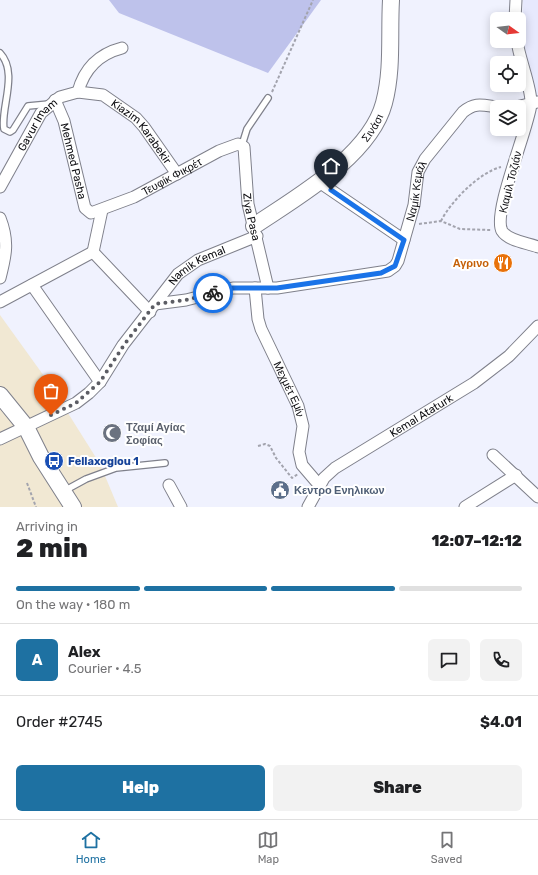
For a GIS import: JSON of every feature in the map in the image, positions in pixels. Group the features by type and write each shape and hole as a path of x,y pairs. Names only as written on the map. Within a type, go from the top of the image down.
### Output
{"street":[{"name":"Σινάσι","path":"256,231 319,182 363,141 372,130 384,103 390,67 391,0"},
{"path":"515,12 516,0"},
{"path":"78,92 85,74 100,57 108,52 122,48"},
{"name":"Κιαμίλ Τοζιάν","path":"502,231 500,221 513,162 535,102 519,48"},
{"name":"Gavur Imam","path":"0,187 36,120 52,102 64,94 78,92"},
{"name":"Kiazim Karabekir","path":"78,92 103,95 136,118 177,174"},
{"name":"Mehmed Pasha","path":"52,102 64,121 85,208 91,213 102,210"},
{"name":"Ναμίκ Κεμάλ","path":"153,308 233,288 277,288 388,271 395,266 398,261 414,205 418,172 425,159 463,112 470,106 476,104 490,106"},
{"name":"Τευφίκ Φικρέτ","path":"102,210 134,197 219,151 238,144 242,145"},
{"name":"Ziya Pasa","path":"242,145 245,152 248,204 256,231 268,288"},
{"path":"319,182 404,240"},
{"path":"0,302 93,252 102,210"},
{"path":"0,218 6,237 6,255 0,278"},
{"name":"Namik Kemal","path":"153,308 178,274 188,266 256,231"},
{"path":"502,231 509,237 538,247"},
{"path":"0,439 76,403 100,382 124,345 153,308 93,252"},
{"path":"32,285 100,382"},
{"name":"Μεχμέτ Εμίν","path":"255,288 258,319 261,329 291,389 302,420 303,426 299,452 305,469 320,486"},
{"name":"Kemal Ataturk","path":"308,507 324,478 335,468 474,383 509,356 538,326"},
{"path":"0,395 26,427 41,457 72,507"},
{"path":"493,455 538,497"},
{"path":"465,507 516,475"},
{"path":"169,485 181,507"}],"lane":[{"path":"0,53 7,66 3,120 4,130 10,132 13,130 28,106 52,102"},
{"path":"242,145 247,129 268,98"},
{"path":"64,492 86,479 116,468 165,463"}],"path":[{"path":"268,98 294,46 313,0"},
{"path":"441,221 451,206 487,172 513,162"},
{"path":"409,225 441,221 460,229 502,231"},
{"path":"258,446 265,444 270,446 276,458 292,478 305,469"},
{"path":"27,483 36,507"}],"shaded area":[{"path":"109,0 321,0 268,73 119,13"},
{"path":"523,0 538,0 538,99 530,74 525,48 526,12 523,12"},
{"path":"0,315 49,383 100,464 118,507 0,507"}],"way so far":[{"path":"51,415 76,403 100,382 114,358 143,322 155,304 186,300 213,293"}],"place":[{"name":"Αγρινο","path":"503,263"},
{"name":"Τζαμί Αγίας Σοφίας","path":"112,433"},
{"name":"Fellaxoglou 1","path":"54,461"},
{"name":"Κεντρο Ενηλικων","path":"280,490"}],"route":[{"path":"213,293 233,288 277,288 381,273 388,271 395,266 404,240 331,190"}]}
